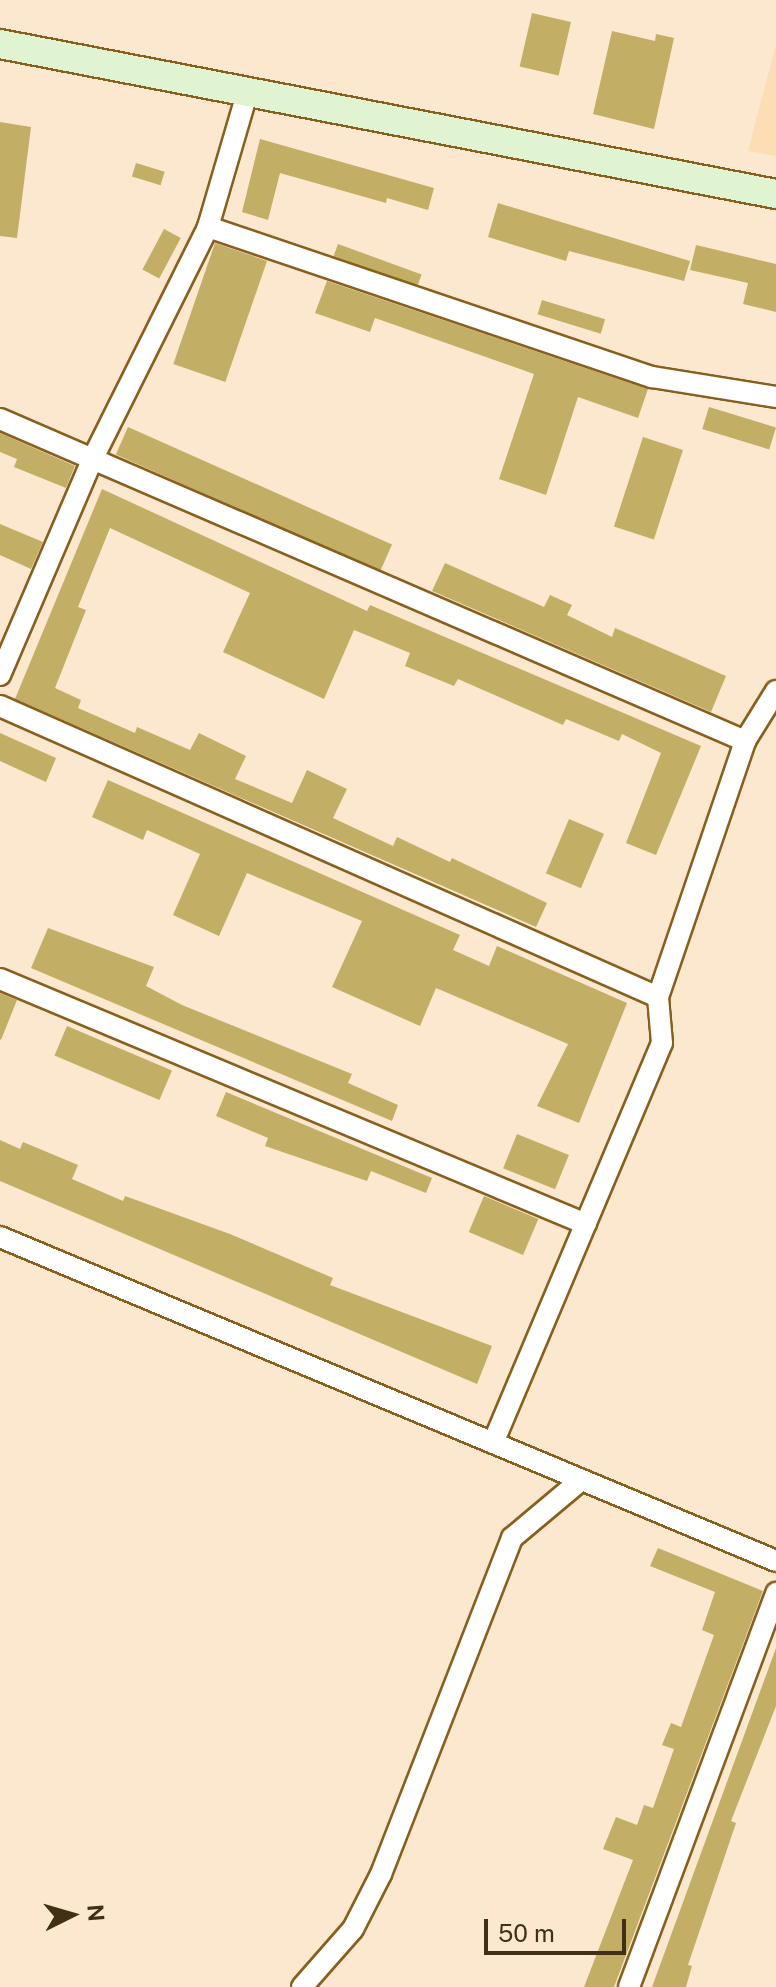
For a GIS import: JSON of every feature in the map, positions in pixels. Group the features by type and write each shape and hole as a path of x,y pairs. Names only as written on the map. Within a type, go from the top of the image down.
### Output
{"main road":[{"path":"0,44 776,194"}],"street":[{"path":"0,675 92,460 208,227 247,94"},
{"path":"208,227 652,377 776,397"},
{"path":"0,419 745,741"},
{"path":"493,1443 662,1043 658,997 745,741 776,691"},
{"path":"0,706 658,997"},
{"path":"0,979 586,1224"},
{"path":"0,1237 776,1561"},
{"path":"302,1987 353,1929 381,1874 512,1538 581,1480"},
{"path":"629,1987 776,1593"}],"shaded area":[{"path":"776,45 776,156 748,151"}],"building":[{"path":"532,13 571,22 559,76 520,67"},
{"path":"612,31 655,41 656,34 674,38 654,129 593,114"},
{"path":"0,122 31,127 17,238 0,236"},
{"path":"260,139 434,188 428,210 387,198 386,203 280,173 268,220 242,212"},
{"path":"136,163 165,172 161,185 132,176"},
{"path":"498,203 690,261 684,281 569,251 566,261 488,237"},
{"path":"164,229 181,238 159,279 142,270"},
{"path":"215,243 267,261 225,382 173,364"},
{"path":"338,244 422,274 417,287 334,256"},
{"path":"696,245 776,264 776,312 743,304 748,283 690,270"},
{"path":"327,281 648,389 638,418 578,397 546,495 499,479 534,374 375,318 370,332 315,313"},
{"path":"542,300 605,319 601,334 538,314"},
{"path":"709,407 776,427 769,449 702,429"},
{"path":"128,427 392,545 380,572 116,454"},
{"path":"0,433 75,466 66,488 14,467 17,459 0,452"},
{"path":"643,437 683,450 654,539 614,526"},
{"path":"102,489 367,611 370,605 701,746 656,855 626,843 661,753 622,734 619,741 566,719 563,725 458,679 454,686 405,666 410,653 354,630 324,699 223,652 250,593 110,528 78,607 86,610 55,688 81,700 78,708 135,733 137,727 190,750 199,733 246,756 235,779 292,803 307,770 347,789 333,818 393,846 397,837 450,862 452,858 547,903 536,927 15,699"},
{"path":"0,524 43,542 31,569 0,555"},
{"path":"445,563 544,607 550,595 572,605 567,615 612,637 615,628 726,676 711,712 432,591"},
{"path":"0,733 56,758 46,782 0,761"},
{"path":"108,780 460,935 453,950 489,966 497,946 627,1003 579,1123 537,1106 568,1044 436,988 420,1026 332,987 362,921 247,873 219,936 173,915 200,854 147,830 143,840 92,817"},
{"path":"569,819 604,834 581,888 546,873"},
{"path":"48,928 154,967 146,986 182,1005 352,1074 348,1083 398,1105 392,1121 31,968"},
{"path":"0,993 17,1000 1,1040 0,1039"},
{"path":"67,1026 172,1071 159,1100 54,1055"},
{"path":"226,1092 432,1178 426,1193 371,1171 367,1181 265,1146 268,1138 216,1116"},
{"path":"517,1134 569,1155 555,1189 503,1168"},
{"path":"0,1140 20,1149 23,1142 78,1165 72,1179 123,1201 125,1196 230,1234 333,1278 330,1285 492,1346 477,1384 0,1181"},
{"path":"484,1196 538,1219 523,1255 469,1232"},
{"path":"658,1548 763,1591 614,1987 584,1987 633,1860 603,1849 616,1817 637,1825 644,1805 653,1808 674,1749 662,1745 671,1723 681,1727 714,1635 702,1630 715,1592 650,1566"},
{"path":"776,1648 776,1706 731,1821 736,1823 688,1965 692,1966 686,1987 652,1987"}]}
